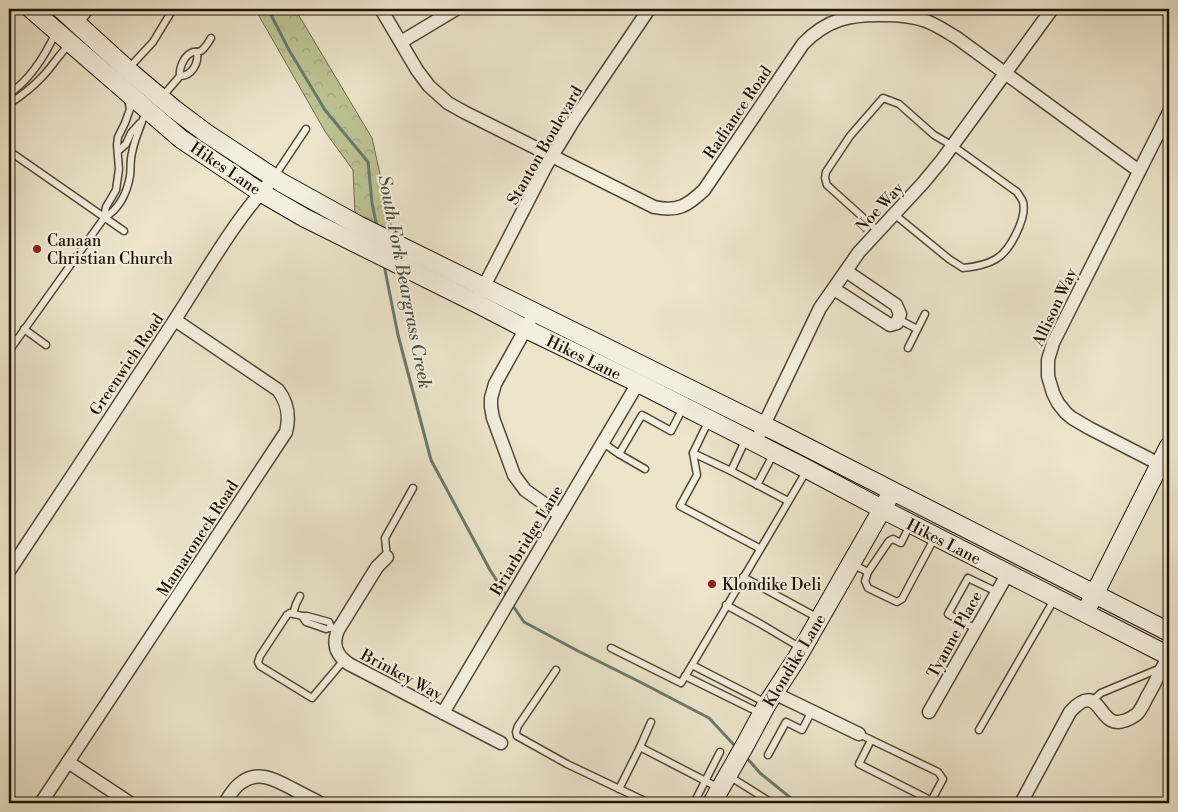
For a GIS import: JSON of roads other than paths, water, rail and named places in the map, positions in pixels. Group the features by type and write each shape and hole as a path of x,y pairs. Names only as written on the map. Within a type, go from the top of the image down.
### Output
{"main road":[{"name":"Hikes Lane","path":"30,9 57,30 127,93 151,110 181,139 260,192 305,218 808,469 910,524 1056,597 1167,660"},
{"name":"Hikes Lane","path":"61,9 81,16 128,70 151,110 206,132 274,178 358,225 764,425 1169,632"},
{"path":"1085,613 1165,467 1169,446"},
{"name":"Klondike Lane","path":"716,787 742,751 892,491"}],"street":[{"name":"Radiance Road","path":"381,9 417,70 429,86 448,103 654,207 668,209 687,205 704,190 803,44 810,36 828,24 856,16 894,15 936,25 957,38 1139,171"},
{"path":"401,42 456,9"},
{"name":"Stanton Boulevard","path":"476,303 546,166 574,120 649,9"},
{"name":"Noe Way","path":"751,440 764,425 820,308 859,252 923,183 953,146 1052,9"},
{"name":"Allison Way","path":"1165,467 1072,418 1053,393 1047,367 1053,343 1169,112"},
{"name":"Greenwich Road","path":"9,571 244,213 260,192 274,178"},
{"path":"834,289 890,325 898,319 900,314 896,305 846,271"},
{"path":"534,312 493,388 491,398 492,413 509,465 519,483 532,496 560,515"},
{"name":"Mamaroneck Road","path":"41,803 286,432 288,408 278,390 175,320"},
{"name":"Briarbridge Lane","path":"443,713 638,383"},
{"path":"334,628 386,557"},
{"name":"Tyanne Place","path":"929,712 1008,573"},
{"name":"Brinkey Way","path":"334,628 337,652 344,660 501,743"},
{"path":"1021,803 1070,712 1080,702 1092,700 1108,718 1120,723 1137,714 1141,709 1167,660"},
{"path":"768,704 812,711 859,734"},
{"path":"68,762 130,803"},
{"path":"224,803 241,783 257,776 276,780 320,803"}],"lane":[{"path":"128,70 153,42 173,9"},
{"path":"9,94 16,90 32,73 44,56 57,30"},
{"path":"118,151 126,144 131,133 180,76 180,69 185,60 191,53 207,46 211,38"},
{"path":"9,104 41,78 71,43"},
{"path":"180,76 188,75 194,67 197,61 197,52"},
{"path":"104,218 106,207 116,190 119,169 118,138 130,110 127,93"},
{"path":"878,232 827,185 825,178 826,172 850,136 883,98 899,104 934,135 953,146 1017,192 1022,201 1024,212 1015,238 1003,254 995,260 979,266 963,268 949,259 894,214"},
{"path":"9,351 104,218 113,213 125,195 134,145 151,110"},
{"path":"274,178 306,130"},
{"path":"9,150 124,231"},
{"path":"908,348 925,314"},
{"path":"898,319 917,329"},
{"path":"24,329 46,345"},
{"path":"9,335 16,340"},
{"path":"619,454 642,415 671,431 684,406"},
{"path":"709,419 693,453 697,475 680,506 760,548"},
{"path":"731,471 751,440"},
{"path":"602,442 645,468"},
{"path":"757,485 774,452"},
{"path":"693,453 788,501"},
{"path":"611,648 681,683 808,469"},
{"path":"386,557 386,538 413,488"},
{"path":"910,524 901,543 893,539 889,541 868,572 865,580 868,588 897,602 902,599 935,536"},
{"path":"850,564 868,572"},
{"path":"743,576 819,619"},
{"path":"976,629 948,614 968,578 997,592"},
{"path":"294,614 294,609 300,596"},
{"path":"979,730 1056,597"},
{"path":"726,605 802,649"},
{"path":"334,628 329,622 290,613 281,623 258,662 260,666 312,698 344,660"},
{"path":"1092,700 1101,693 1167,660"},
{"path":"692,664 768,704"},
{"path":"556,670 518,726 517,736 567,764 649,803"},
{"path":"685,676 768,704"},
{"path":"768,755 786,722 802,730 812,711"},
{"path":"618,789 651,722"},
{"path":"859,734 938,772 943,779 931,802 859,764 871,740"},
{"path":"640,747 716,787 772,803"},
{"path":"694,803 716,787 720,752"}],"waterway":[{"name":"South Fork Beargrass Creek","path":"268,9 289,50 325,110 368,162 372,203 377,227"},
{"name":"South Fork Beargrass Creek","path":"384,265 398,335 431,460 490,570 508,598"},
{"name":"South Fork Beargrass Creek","path":"511,603 524,622 709,718 736,747"},
{"name":"South Fork Beargrass Creek","path":"746,757 760,773 797,803"}],"place":[{"name":"Canaan Christian Church","path":"37,249"},
{"name":"Klondike Deli","path":"712,584"}]}
